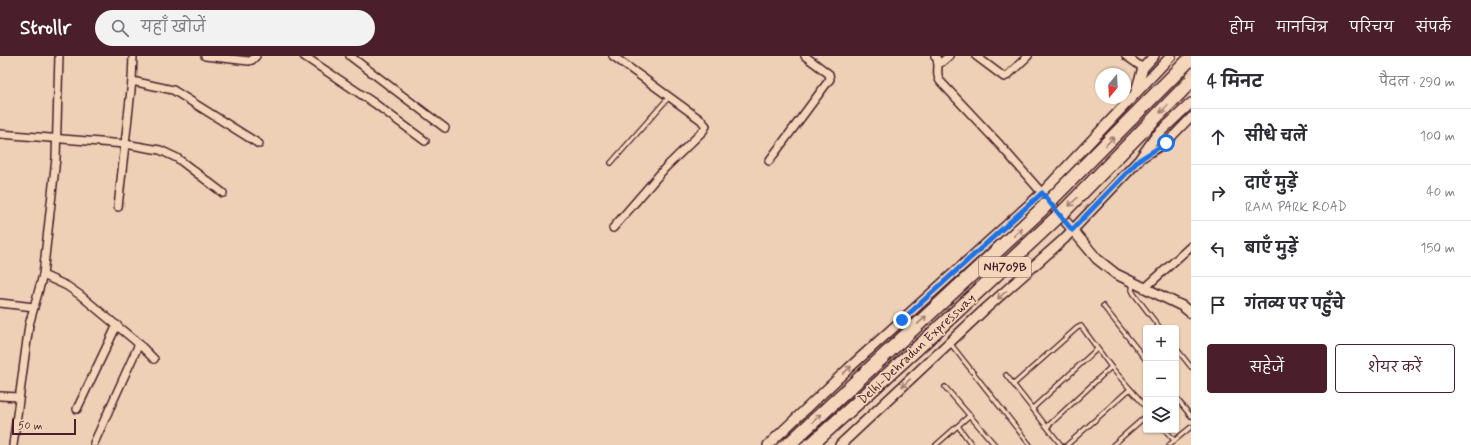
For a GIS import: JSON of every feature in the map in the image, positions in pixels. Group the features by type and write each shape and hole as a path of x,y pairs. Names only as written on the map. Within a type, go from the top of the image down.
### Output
{"highway":[{"name":"Delhi-Dehradun Expressway","path":"788,445 1042,209 1191,58"},
{"name":"Delhi-Dehradun Expressway","path":"811,445 918,348 1064,210 1191,81"}],"street":[{"path":"13,445 29,325 43,275 56,158 59,56"},
{"path":"118,208 132,81 133,56"},
{"path":"205,56 249,61 256,56"},
{"path":"304,56 374,103 425,141"},
{"path":"350,56 445,128"},
{"path":"613,56 701,120 706,126 706,128 665,168 613,228"},
{"path":"769,161 830,79 829,74 815,59 805,56"},
{"path":"949,56 942,62 937,59 937,74 940,81 996,140 1097,259 1116,274 1182,306 1191,313"},
{"path":"976,56 1004,77 1028,56"},
{"path":"1126,56 1143,68"},
{"path":"1135,95 1143,68 1154,56"},
{"path":"768,445 849,368 1042,193 1171,56"},
{"path":"132,81 166,88 178,93 259,144"},
{"path":"840,445 1072,230 1139,160 1156,136 1191,103"},
{"path":"1139,160 1166,143 1191,117"},
{"path":"0,134 149,147 177,158 223,193"},
{"path":"1145,288 1191,246"},
{"path":"43,275 73,290 117,325 154,359"},
{"path":"0,302 34,307"},
{"path":"77,409 117,325"},
{"path":"94,443 139,344"},
{"path":"0,396 19,397"}],"lane":[{"path":"611,163 669,97"},
{"path":"1133,282 1132,290 1134,294 1158,325"},
{"path":"1103,306 1143,356"},
{"path":"1014,384 1079,326 1083,327 1111,367 1143,404"},
{"path":"950,343 1030,445"},
{"path":"1033,408 1097,349"},
{"path":"1179,352 1191,367"},
{"path":"1048,426 1111,367"},
{"path":"1006,375 1048,426 1061,445"},
{"path":"946,387 995,445"},
{"path":"1067,445 1130,389"},
{"path":"1179,402 1191,416"},
{"path":"936,445 970,416"},
{"path":"1113,445 1143,419"},
{"path":"958,426 972,445"},
{"path":"1169,445 1191,427"},
{"path":"1168,433 1174,440"}],"route":[{"path":"902,320 1042,193 1072,230 1139,160 1166,143"}]}
